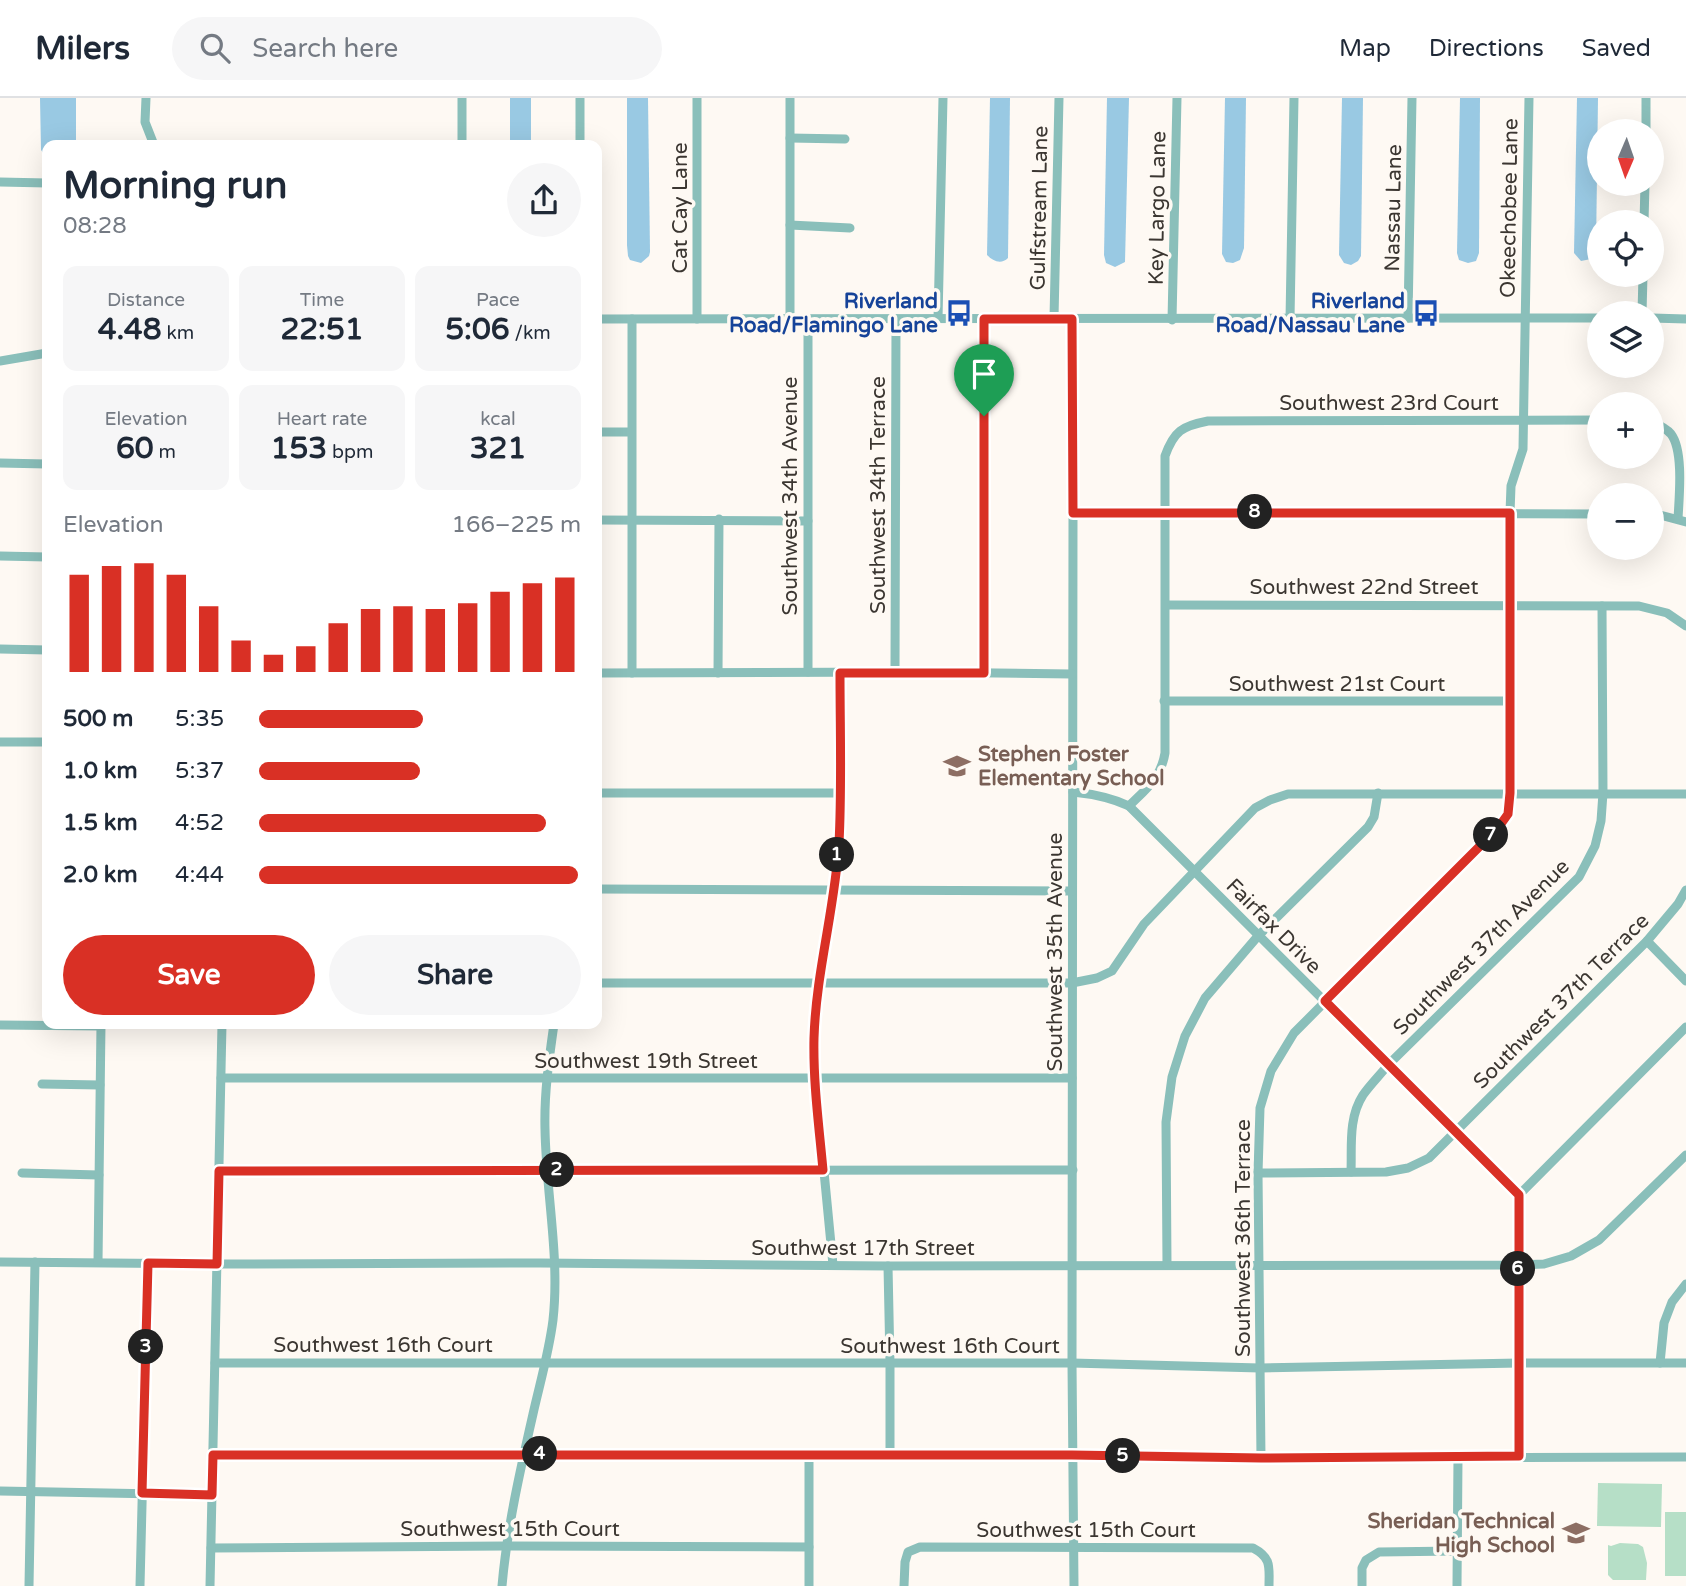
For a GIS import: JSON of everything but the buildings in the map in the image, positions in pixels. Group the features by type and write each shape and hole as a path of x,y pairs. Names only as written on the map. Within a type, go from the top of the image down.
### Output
{"street":[{"path":"146,98 145,122 152,140"},
{"path":"462,98 462,140"},
{"path":"579,98 580,140"},
{"name":"Cat Cay Lane","path":"697,98 697,319"},
{"path":"790,98 790,319"},
{"path":"938,319 943,98"},
{"name":"Gulfstream Lane","path":"1054,318 1059,98"},
{"name":"Key Largo Lane","path":"1172,320 1177,98"},
{"path":"1290,319 1294,98"},
{"name":"Nassau Lane","path":"1408,318 1412,98"},
{"name":"Okeechobee Lane","path":"1524,318 1529,98"},
{"path":"1646,98 1646,119"},
{"path":"790,138 845,139"},
{"path":"0,182 42,183"},
{"path":"790,225 850,228"},
{"name":"Southwest 36th Terrace","path":"1261,1458 1258,1173 1260,1108 1271,1071 1294,1033 1498,828 1508,814 1510,513 1511,486 1523,449 1524,318"},
{"path":"602,319 1587,318"},
{"path":"1664,318 1686,319"},
{"path":"632,319 632,673"},
{"name":"Southwest 34th Avenue","path":"808,319 808,673"},
{"name":"Southwest 34th Terrace","path":"895,319 895,672"},
{"path":"984,319 984,673"},
{"name":"Southwest 35th Avenue","path":"1072,319 1074,1586"},
{"path":"0,360 42,354"},
{"name":"Southwest 23rd Court","path":"1164,512 1165,456 1171,440 1191,424 1208,421 1587,420"},
{"path":"1664,428 1673,436 1677,449 1682,521 1664,517"},
{"path":"602,432 631,432"},
{"path":"0,463 42,464"},
{"path":"1129,806 1154,781 1162,768 1165,753 1164,512"},
{"path":"1073,513 1587,514"},
{"path":"718,673 719,519"},
{"path":"602,520 808,521"},
{"path":"0,556 42,557"},
{"name":"Southwest 22nd Street","path":"1166,605 1639,606 1667,613 1686,625"},
{"name":"Southwest 37th Avenue","path":"1351,1172 1352,1129 1355,1111 1363,1096 1388,1065 1579,877 1595,846 1601,821 1603,793 1602,606"},
{"path":"0,649 42,650"},
{"path":"602,673 1072,674"},
{"path":"833,1265 815,1078 814,1037 839,846 840,673"},
{"name":"Southwest 21st Court","path":"1164,701 1510,701"},
{"path":"0,742 42,742"},
{"path":"602,791 841,793"},
{"name":"Fairfax Drive","path":"1073,792 1095,794 1129,806 1519,1195"},
{"path":"1167,1265 1166,1122 1172,1077 1185,1036 1205,998 1258,936 1368,827 1374,817 1378,793"},
{"path":"602,983 1072,983 1097,978 1112,971 1144,924 1255,808 1288,794 1686,794"},
{"path":"602,889 1072,891"},
{"name":"Southwest 37th Terrace","path":"1258,1173 1386,1172 1408,1168 1429,1158 1647,941 1678,904 1686,890"},
{"path":"1647,941 1686,981"},
{"path":"0,1025 42,1025"},
{"path":"1519,1456 1519,1195 1686,1027"},
{"path":"98,1262 101,1029"},
{"path":"210,1586 222,1029"},
{"path":"502,1586 506,1546 553,1319 555,1264 544,1127 553,1029"},
{"name":"Southwest 19th Street","path":"220,1078 1072,1078"},
{"path":"42,1084 100,1085"},
{"name":"Southwest 17th Street","path":"0,1262 888,1266 1544,1264 1571,1256 1599,1241 1686,1156"},
{"path":"219,1171 1073,1170"},
{"path":"22,1173 99,1175"},
{"path":"29,1586 35,1262"},
{"path":"140,1586 148,1263"},
{"path":"888,1266 890,1455"},
{"path":"1660,1363 1664,1323 1672,1302 1686,1284"},
{"name":"Southwest 16th Court","path":"215,1363 1072,1363 1260,1368 1686,1363"},
{"path":"213,1455 1686,1457"},
{"path":"809,1455 809,1586"},
{"path":"1457,1586 1458,1457"},
{"path":"0,1491 212,1495"},
{"name":"Southwest 15th Court","path":"904,1586 908,1552 920,1547 1254,1548 1264,1553 1269,1565 1269,1586"},
{"name":"Southwest 15th Court","path":"211,1548 809,1548"},
{"path":"1362,1586 1362,1567 1366,1560 1379,1552 1457,1550"}],"green space":[{"path":"1598,1483 1662,1484 1661,1527 1597,1526"},
{"path":"1665,1512 1686,1512 1686,1576 1665,1576"},
{"path":"1620,1543 1643,1547 1647,1563 1646,1580 1613,1580 1608,1575 1608,1545"}],"water":[{"path":"40,98 76,98 76,140 42,140 41,150"},
{"path":"510,98 531,98 531,140 510,140"},
{"path":"627,98 648,98 650,252 641,263 630,260 627,245"},
{"path":"990,98 1010,98 1008,258 1000,262 987,255"},
{"path":"1107,98 1129,98 1125,262 1115,267 1106,263 1104,255"},
{"path":"1225,98 1246,98 1244,248 1240,260 1233,263 1226,262 1222,254"},
{"path":"1342,98 1363,98 1361,256 1351,265 1344,263 1339,255"},
{"path":"1460,98 1480,98 1479,253 1476,261 1468,263 1459,260 1457,253"},
{"path":"1577,98 1598,98 1598,119 1587,119 1587,196 1597,196 1597,210 1587,210 1587,260 1581,261 1574,253"}],"place":[{"name":"Riverland Road/Flamingo Lane","path":"959,313"},
{"name":"Riverland Road/Nassau Lane","path":"1426,313"},
{"name":"Stephen Foster Elementary School","path":"957,766"},
{"name":"Sheridan Technical High School","path":"1576,1533"}],"route":[{"path":"984,319 1072,319 1073,513 1510,513 1508,814 1498,828 1325,1001 1519,1195 1519,1456 1261,1458 1072,1455 213,1455 212,1495 142,1493 148,1263 217,1264 219,1171 823,1170 814,1037 839,846 840,673 984,673 984,416 984,319"}]}
